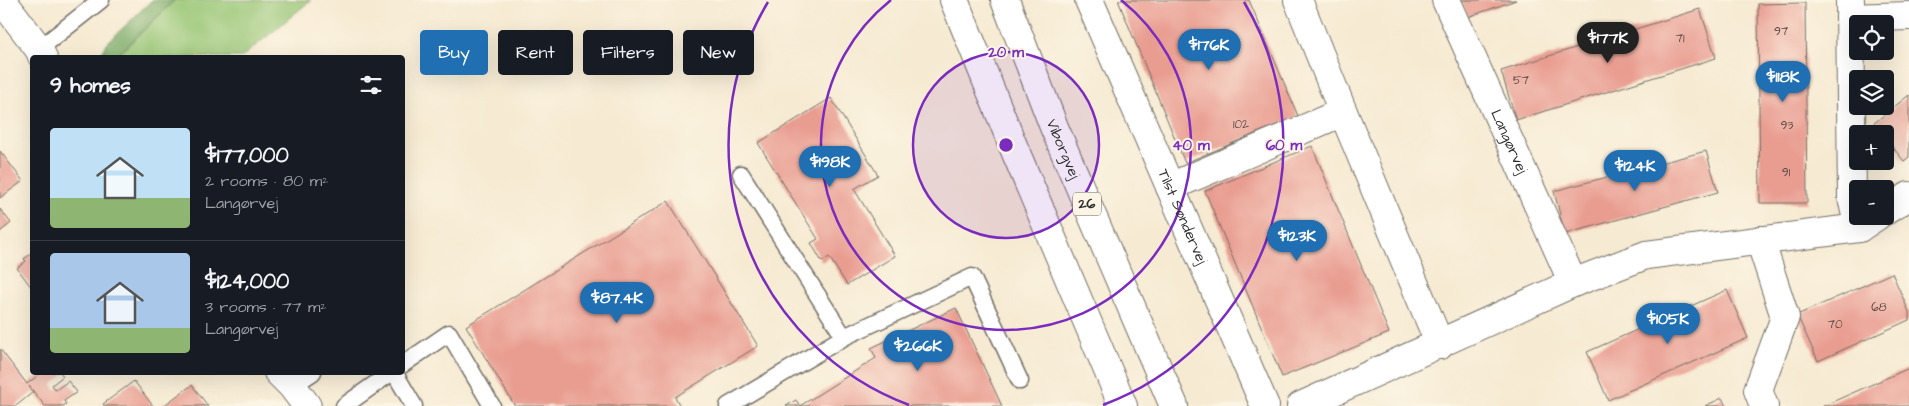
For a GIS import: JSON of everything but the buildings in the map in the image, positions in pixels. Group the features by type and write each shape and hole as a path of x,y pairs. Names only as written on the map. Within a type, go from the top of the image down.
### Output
{"street":[{"path":"2,0 44,54"},
{"path":"954,0 1122,406"},
{"name":"Viborgvej","path":"1005,0 1054,127 1174,406"},
{"name":"Tilst Søndervej","path":"1089,0 1265,406"},
{"path":"1298,0 1440,345"},
{"name":"Langørvej","path":"1446,0 1573,284"},
{"path":"1852,180 1850,9 1909,16"},
{"path":"1170,187 1343,112"},
{"path":"1894,205 1909,196"},
{"path":"1313,403 1573,284 1646,255 1760,240 1850,225"},
{"path":"1760,240 1785,316 1758,390 1764,406"}],"lane":[{"path":"44,54 101,0"},
{"path":"741,174 844,337"},
{"path":"728,406 844,337 972,277 1020,381"},
{"path":"405,363 448,333 492,406"},
{"path":"344,406 389,375"},
{"path":"395,375 414,406"}],"green space":[{"path":"152,0 175,0 117,55 102,55 105,45"},
{"path":"175,0 311,0 244,55 118,55"}]}
